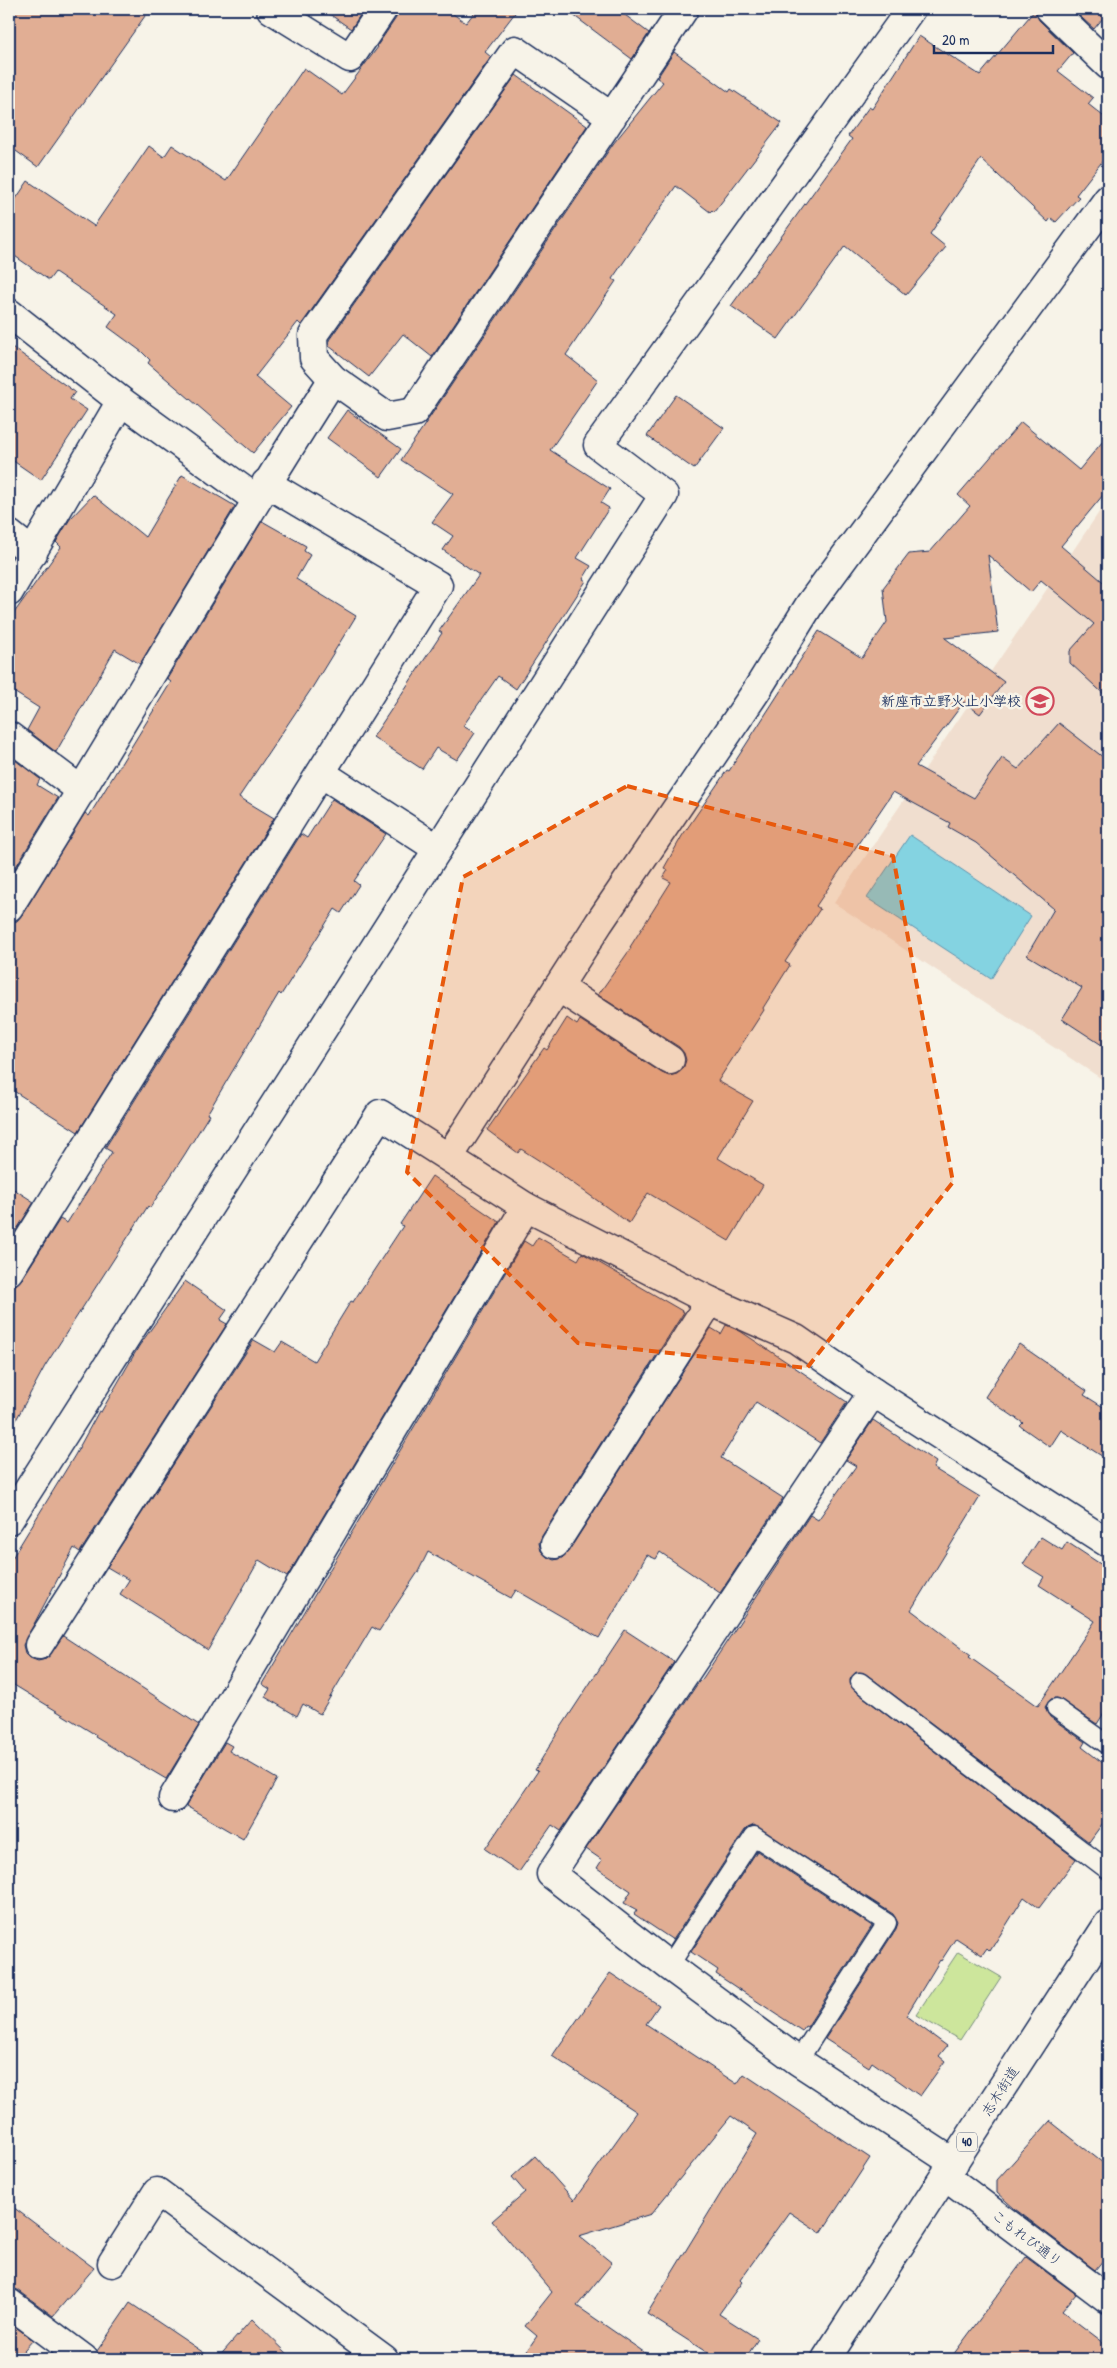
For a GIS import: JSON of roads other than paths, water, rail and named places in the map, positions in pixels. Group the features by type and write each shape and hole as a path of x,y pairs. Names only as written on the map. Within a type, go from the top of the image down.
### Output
{"street":[{"path":"271,9 350,58 383,9"},
{"path":"612,117 515,50 313,334 314,358 333,379 386,417 414,412 612,117 684,9"},
{"path":"9,1520 664,495 598,445 910,9"},
{"path":"1050,9 1108,65"},
{"path":"448,1157 558,987 755,693 810,604 1108,199"},
{"path":"9,313 121,401 261,491 438,584 9,1271"},
{"path":"9,907 82,790 261,491 333,379"},
{"path":"9,592 121,401"},
{"path":"9,534 33,553"},
{"path":"9,736 82,790"},
{"path":"321,773 438,849"},
{"path":"558,987 670,1060"},
{"path":"39,1645 380,1114 526,1206 710,1301 796,1339 874,1392 1108,1543"},
{"path":"173,1798 526,1206"},
{"path":"555,1544 710,1301"},
{"name":"こもれび通り","path":"874,1392 551,1874 669,1966 950,2170 1108,2299"},
{"name":"志木街道","path":"826,2359 1108,1924"},
{"path":"112,2263 157,2192 384,2359"},
{"path":"9,2303 84,2359"}],"lane":[{"path":"860,1682 1108,1870"},
{"path":"1056,1708 1108,1745"},
{"path":"669,1966 754,1836 887,1923 798,2061"}],"water":[{"path":"910,835 1031,916 991,979 867,898"}],"place":[{"name":"新座市立野火止小学校","path":"1040,701"}]}
